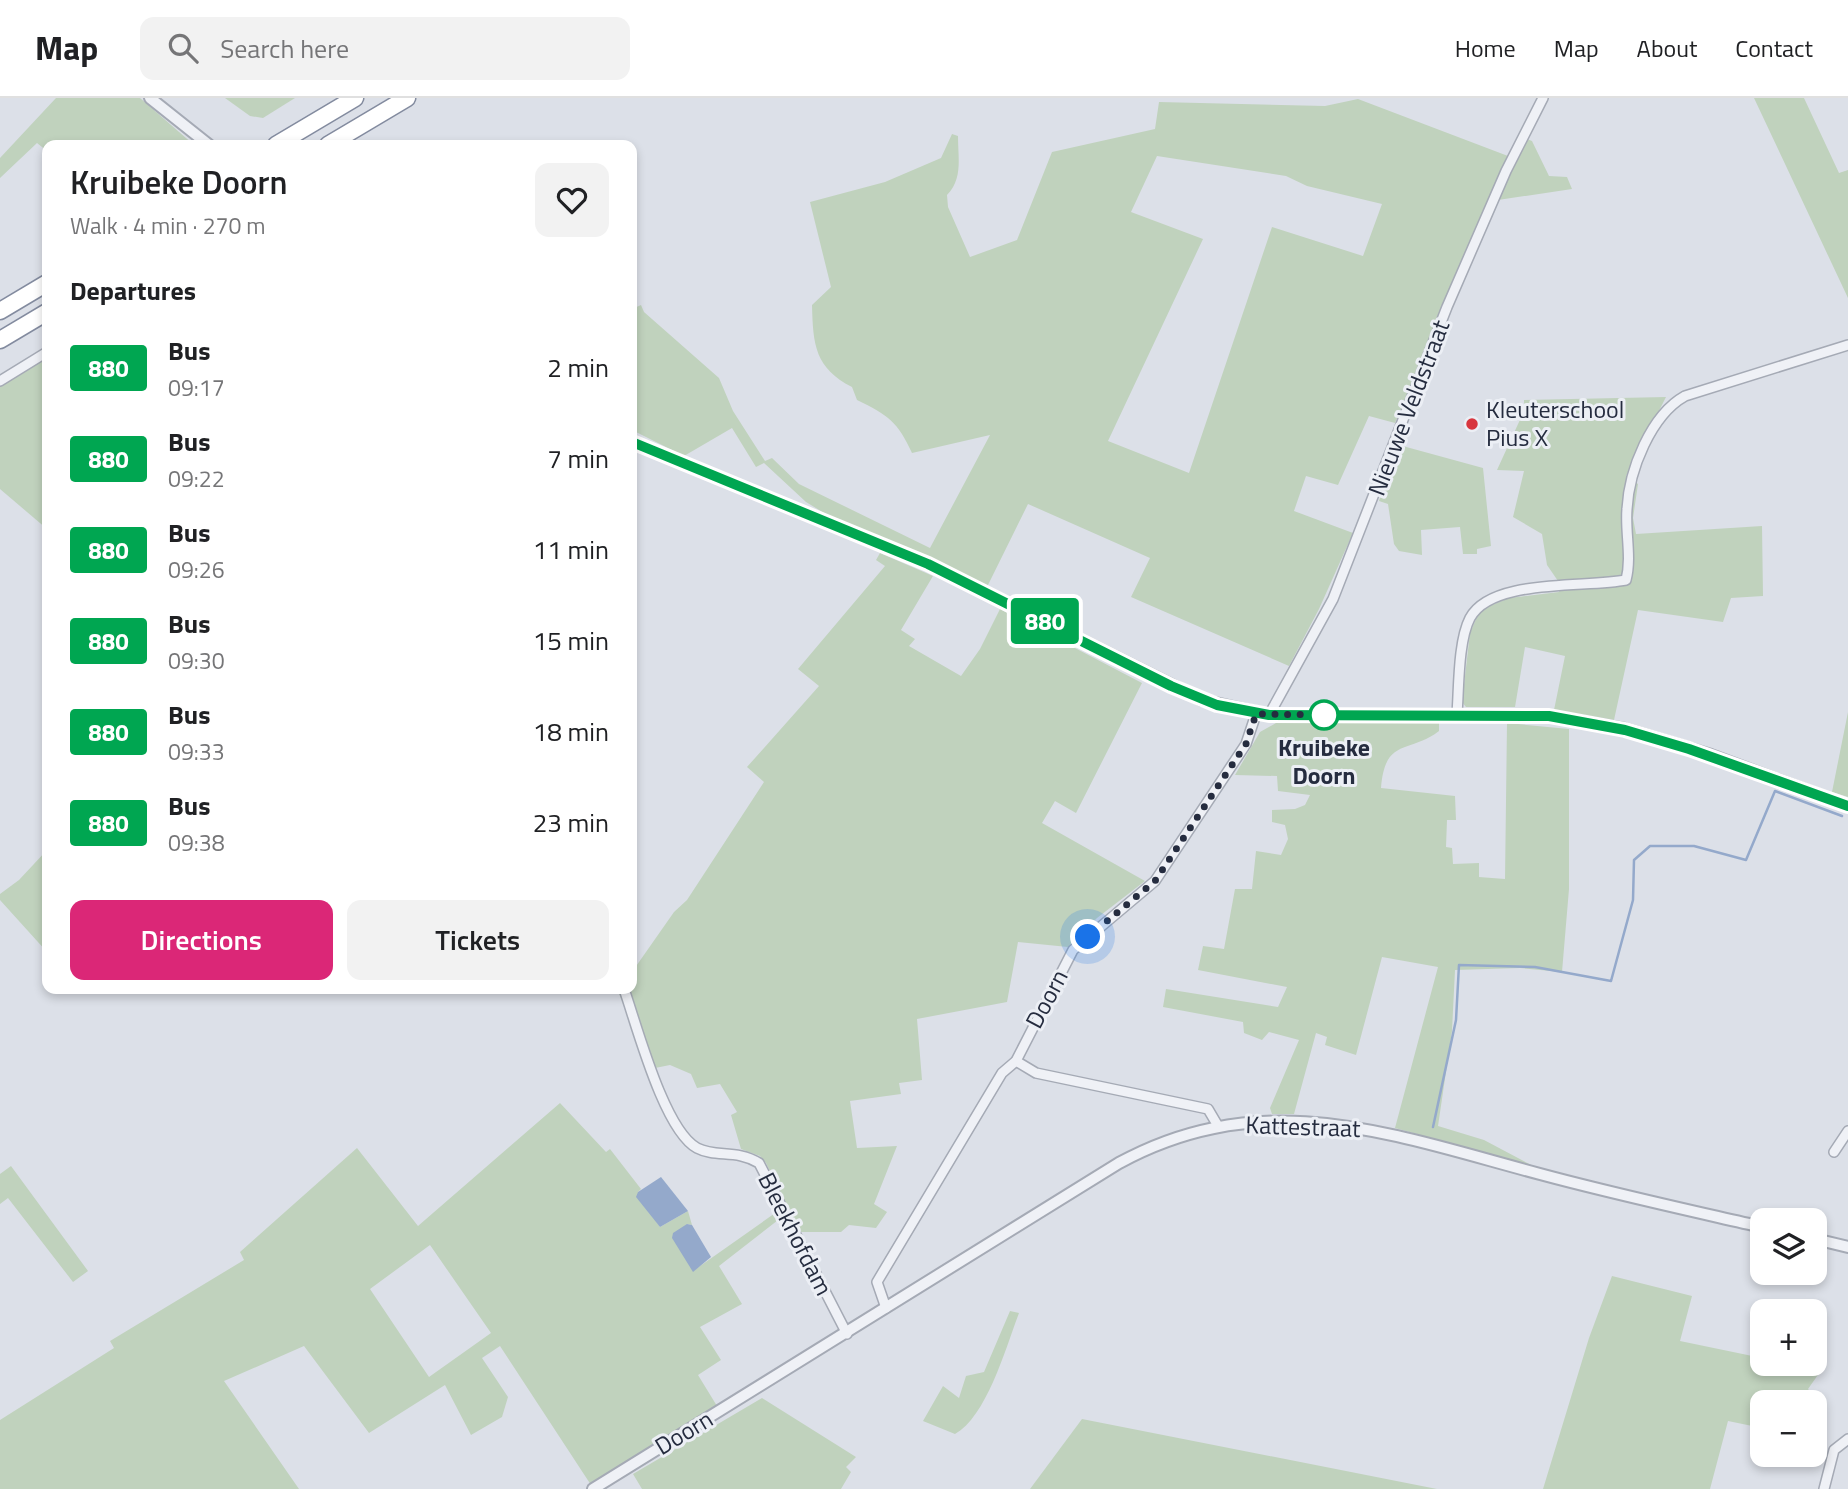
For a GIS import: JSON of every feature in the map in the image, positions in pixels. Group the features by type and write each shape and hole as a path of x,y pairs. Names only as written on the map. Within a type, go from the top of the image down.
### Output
{"highway":[{"path":"284,140 355,98"},
{"path":"336,140 407,98"},
{"path":"0,311 42,286"},
{"path":"0,340 42,315"}],"street":[{"path":"150,98 202,140"},
{"name":"Nieuwe Veldstraat","path":"1269,715 1333,599 1447,307 1506,171 1543,98"},
{"path":"1457,714 1464,639 1470,618 1485,600 1508,592 1626,580 1629,570 1627,508 1632,478 1660,416 1669,405 1685,396 1848,345"},
{"path":"0,381 42,355"},
{"path":"637,444 928,564 1202,700 1269,715 1549,716 1625,730 1718,758 1848,806"},
{"name":"Doorn","path":"887,1308 877,1282 1002,1073 1016,1062 1073,950 1155,881 1246,744 1256,714"},
{"name":"Bleekhofdam","path":"626,994 664,1101 681,1133 700,1150 744,1154 759,1163 847,1334"},
{"path":"1016,1062 1036,1073 1208,1109 1218,1126"},
{"name":"Kattestraat","path":"847,1334 1119,1163 1157,1144 1218,1126 1271,1120 1354,1126 1750,1224"},
{"path":"1834,1152 1848,1131"},
{"path":"1827,1243 1848,1247"},
{"name":"Doorn","path":"593,1489 847,1334"},
{"path":"1824,1489 1834,1450 1848,1438"}],"green space":[{"path":"56,98 140,98 188,140 42,140 42,147 37,143 0,178 0,158"},
{"path":"225,98 295,98 263,118 250,116"},
{"path":"1754,98 1804,98 1839,173 1848,170 1848,298"},
{"path":"1358,99 1508,156 1395,423 1369,416 1338,485 1306,476 1294,511 1353,533 1319,609 1289,666 1131,597 1150,558 1028,504 987,587 829,516 806,502 764,463 756,467 732,428 684,456 637,432 637,307 641,305 644,312 719,378 733,411 765,461 772,458 799,484 930,548 990,435 912,453 897,427 877,410 857,400 852,387 830,372 823,363 815,344 812,305 831,287 810,202 885,182 941,158 952,134 958,136 958,175 947,195 948,207 970,257 1017,240 1052,152 1155,129 1159,102 1325,106","holes":["1157,156 1286,176 1307,186 1382,204 1363,256 1272,227 1189,473 1108,441 1203,239 1131,212"]},
{"path":"1527,139 1532,141 1549,176 1567,177 1572,189 1498,200"},
{"path":"42,361 42,525 0,489 0,386"},
{"path":"1666,397 1626,476 1638,484 1633,518 1636,534 1762,526 1763,596 1731,598 1723,622 1638,610 1614,720 1554,710 1565,656 1525,647 1515,707 1466,707 1462,702 1470,633 1480,610 1509,598 1559,592 1561,581 1558,581 1547,565 1542,534 1513,517 1524,471 1497,470 1524,411 1524,400"},
{"path":"1399,445 1483,468 1491,546 1477,549 1477,554 1463,554 1460,527 1421,530 1422,555 1399,551 1394,544 1388,504 1379,501"},
{"path":"880,553 933,576 901,630 915,639 909,646 961,676 980,649 1000,609 1142,683 1076,813 1055,801 1042,823 1145,881 1097,918 1068,947 1018,942 1007,1002 917,1019 922,1080 899,1083 901,1094 850,1101 857,1148 897,1146 874,1204 887,1212 876,1228 849,1225 841,1232 799,1232 766,1163 760,1156 741,1149 731,1115 737,1112 720,1084 697,1088 691,1074 670,1065 655,1068 644,1035 637,1034 619,994 637,994 637,965 674,912 687,900 764,782 747,767 819,686 798,669 885,566 876,560"},
{"path":"1848,712 1848,797 1832,792"},
{"path":"1276,723 1439,723 1439,731 1393,754 1383,772 1381,788 1455,796 1456,820 1447,820 1446,847 1452,848 1453,864 1479,863 1479,877 1505,879 1507,723 1569,729 1569,889 1562,972 1520,968 1455,970 1452,1031 1438,1126 1484,1140 1533,1166 1395,1128 1438,967 1382,957 1356,1055 1325,1045 1327,1037 1316,1033 1294,1114 1272,1114 1270,1108 1299,1040 1269,1032 1262,1040 1244,1033 1243,1022 1163,1007 1166,989 1278,1007 1287,987 1198,970 1203,946 1224,949 1235,889 1252,889 1256,851 1281,855 1288,839 1285,825 1272,822 1272,810 1295,809 1305,805 1310,795 1278,791 1277,776 1235,775 1260,732"},
{"path":"42,855 42,946 0,900 0,894 19,880"},
{"path":"560,1103 606,1152 610,1149 641,1189 638,1192 660,1227 688,1211 692,1225 687,1224 693,1271 778,1211 782,1217 719,1266 742,1304 700,1327 721,1360 698,1375 717,1406 591,1485 500,1346 482,1358 508,1397 502,1417 471,1435 445,1385 369,1433 304,1346 224,1381 299,1489 0,1489 0,1420 114,1348 110,1341 244,1260 240,1252 357,1148 418,1226","holes":["430,1245 491,1333 429,1377 370,1289"]},
{"path":"11,1166 88,1271 73,1282 8,1198 0,1204 0,1174"},
{"path":"1612,1276 1692,1296 1680,1341 1750,1356 1750,1376 1817,1376 1809,1390 1750,1390 1750,1426 1728,1421 1710,1489 1543,1489 1589,1338"},
{"path":"1010,1311 1019,1313 994,1380 977,1412 955,1434 923,1421 943,1386 959,1398 966,1376 984,1372"},
{"path":"762,1398 856,1457 846,1467 851,1472 841,1489 642,1489 633,1474"},
{"path":"1082,1419 1437,1489 1030,1489"}],"water":[{"path":"661,1177 688,1211 660,1227 636,1197 638,1192"},
{"path":"687,1224 692,1225 711,1257 693,1272 672,1238 673,1233"}],"waterway":[{"path":"1433,1127 1456,1020 1459,965 1535,967 1611,981 1633,900 1634,860 1650,846 1694,846 1746,860 1775,791 1842,816"}],"bus line":[{"name":"880","path":"637,444 928,564 1001,598 1171,686 1217,705 1269,715 1549,716 1625,730 1689,749 1848,806"}],"place":[{"name":"Kleuterschool Pius X","path":"1472,424"},
{"name":"Kruibeke Doorn","path":"1324,715"}],"route":[{"path":"1088,937 1155,881 1246,744 1256,714 1336,715 1324,715"}]}
